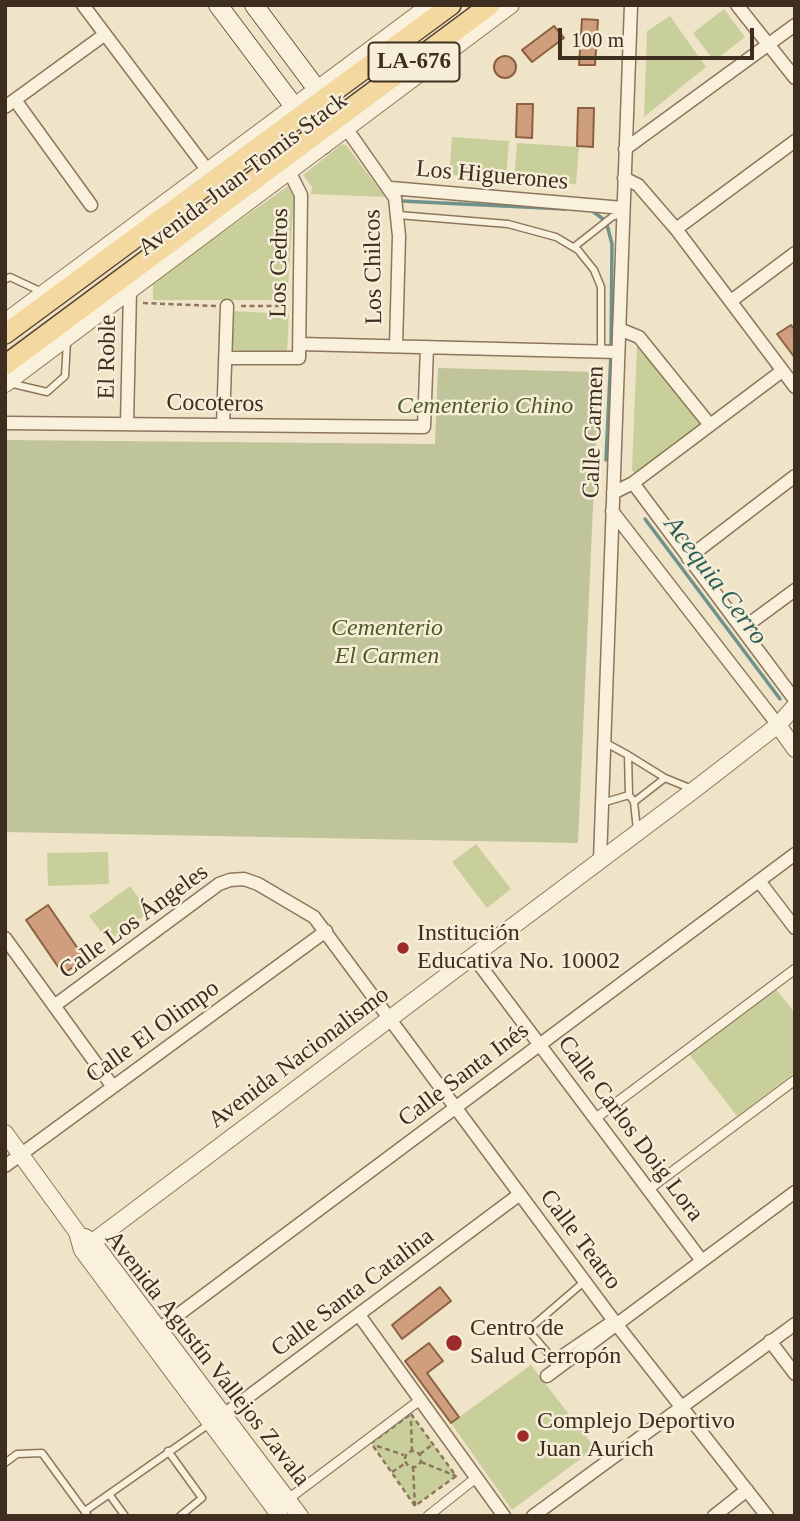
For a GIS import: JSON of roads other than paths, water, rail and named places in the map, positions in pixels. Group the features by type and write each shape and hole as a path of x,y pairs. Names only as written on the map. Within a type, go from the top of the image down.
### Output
{"main road":[{"path":"218,5 319,140"},
{"path":"254,5 342,123"},
{"name":"Avenida Juan Tomis Stack","path":"5,334 321,94 452,5"},
{"name":"Avenida Juan Tomis Stack","path":"6,377 342,123 490,5"}],"street":[{"path":"83,5 208,171"},
{"name":"Avenida Juan Tomis Stack","path":"321,94 430,5"},
{"name":"Avenida Juan Tomis Stack","path":"342,123 511,5"},
{"name":"Calle Carmen","path":"600,860 631,5"},
{"path":"737,5 795,78"},
{"path":"625,149 795,25"},
{"path":"91,205 10,103 104,35"},
{"name":"Avenida Juan Tomis Stack","path":"5,321 208,171 297,112"},
{"name":"Los Higuerones","path":"342,123 391,188 623,211"},
{"name":"Avenida Juan Tomis Stack","path":"6,377 130,297 289,171 319,140"},
{"path":"676,229 795,141"},
{"name":"Los Cedros","path":"289,171 301,195 299,358"},
{"path":"624,178 638,185 676,229 795,387"},
{"name":"Los Chilcos","path":"391,188 398,215 396,346"},
{"path":"732,301 795,253"},
{"name":"El Roble","path":"127,424 130,297"},
{"path":"222,425 227,306"},
{"path":"619,329 639,337 710,425"},
{"path":"300,344 618,352"},
{"name":"Cocoteros","path":"5,423 424,427 426,347"},
{"name":"Cocoteros","path":"225,358 299,358"},
{"path":"613,493 633,483 782,371"},
{"path":"688,558 795,477"},
{"path":"633,483 795,700"},
{"path":"612,510 795,749"},
{"path":"742,629 795,590"},
{"path":"778,725 795,706"},
{"path":"778,725 795,720"},
{"name":"Avenida Nacionalismo","path":"88,1246 778,725"},
{"name":"Calle Santa Inés","path":"159,1329 795,854"},
{"name":"Calle Los Ángeles","path":"54,1006 219,884 244,878 314,917 390,1018"},
{"path":"759,881 795,928"},
{"name":"Calle El Olimpo","path":"5,1166 326,931"},
{"path":"5,938 113,1087"},
{"name":"Calle Carlos Doig Lora","path":"473,956 702,1261"},
{"path":"596,1118 795,969"},
{"name":"Calle Teatro","path":"390,1018 615,1322 767,1516"},
{"path":"649,1189 795,1080"},
{"name":"Avenida Agustín Vallejos Zavala","path":"5,1133 217,1420 300,1516"},
{"path":"547,1376 615,1322 795,1192"},
{"name":"Calle Santa Catalina","path":"217,1420 520,1194"},
{"name":"Avenida Agustín Vallejos Zavala","path":"88,1246 159,1329 280,1516"},
{"path":"359,1315 504,1516"},
{"path":"533,1516 795,1324"},
{"path":"771,1341 795,1374"},
{"path":"288,1500 420,1400"},
{"path":"428,1516 477,1477"},
{"path":"713,1516 747,1490"}],"lane":[{"path":"574,247 623,211"},
{"path":"398,215 508,224 556,237 574,247 594,270 601,287 601,351"},
{"path":"6,279 10,277 44,293"},
{"path":"6,377 47,392 65,376 67,338"},
{"path":"604,742 665,778 694,790"},
{"path":"628,755 629,795 634,802 637,832"},
{"path":"634,802 665,778"},
{"path":"602,803 629,795"},
{"path":"585,1281 528,1330 553,1359 615,1322"},
{"path":"5,1463 17,1454 42,1452 87,1513 168,1451 217,1420"},
{"path":"168,1451 202,1498 180,1516"},
{"path":"109,1494 125,1516"}],"waterway":[{"path":"401,201 565,209"},
{"path":"591,210 603,219"},
{"name":"Acequia Cerro","path":"607,225 612,244 611,349"},
{"name":"Acequia Cerro","path":"606,460 611,354"},
{"name":"Acequia Cerro","path":"645,519 780,699"}],"place":[{"name":"Institución Educativa No. 10002","path":"403,948"},
{"name":"Centro de Salud Cerropón","path":"454,1343"},
{"name":"Complejo Deportivo Juan Aurich","path":"523,1436"}],"park label":[{"name":"Cementerio Chino","path":"485,407"},
{"name":"Cementerio El Carmen","path":"387,643"}]}
